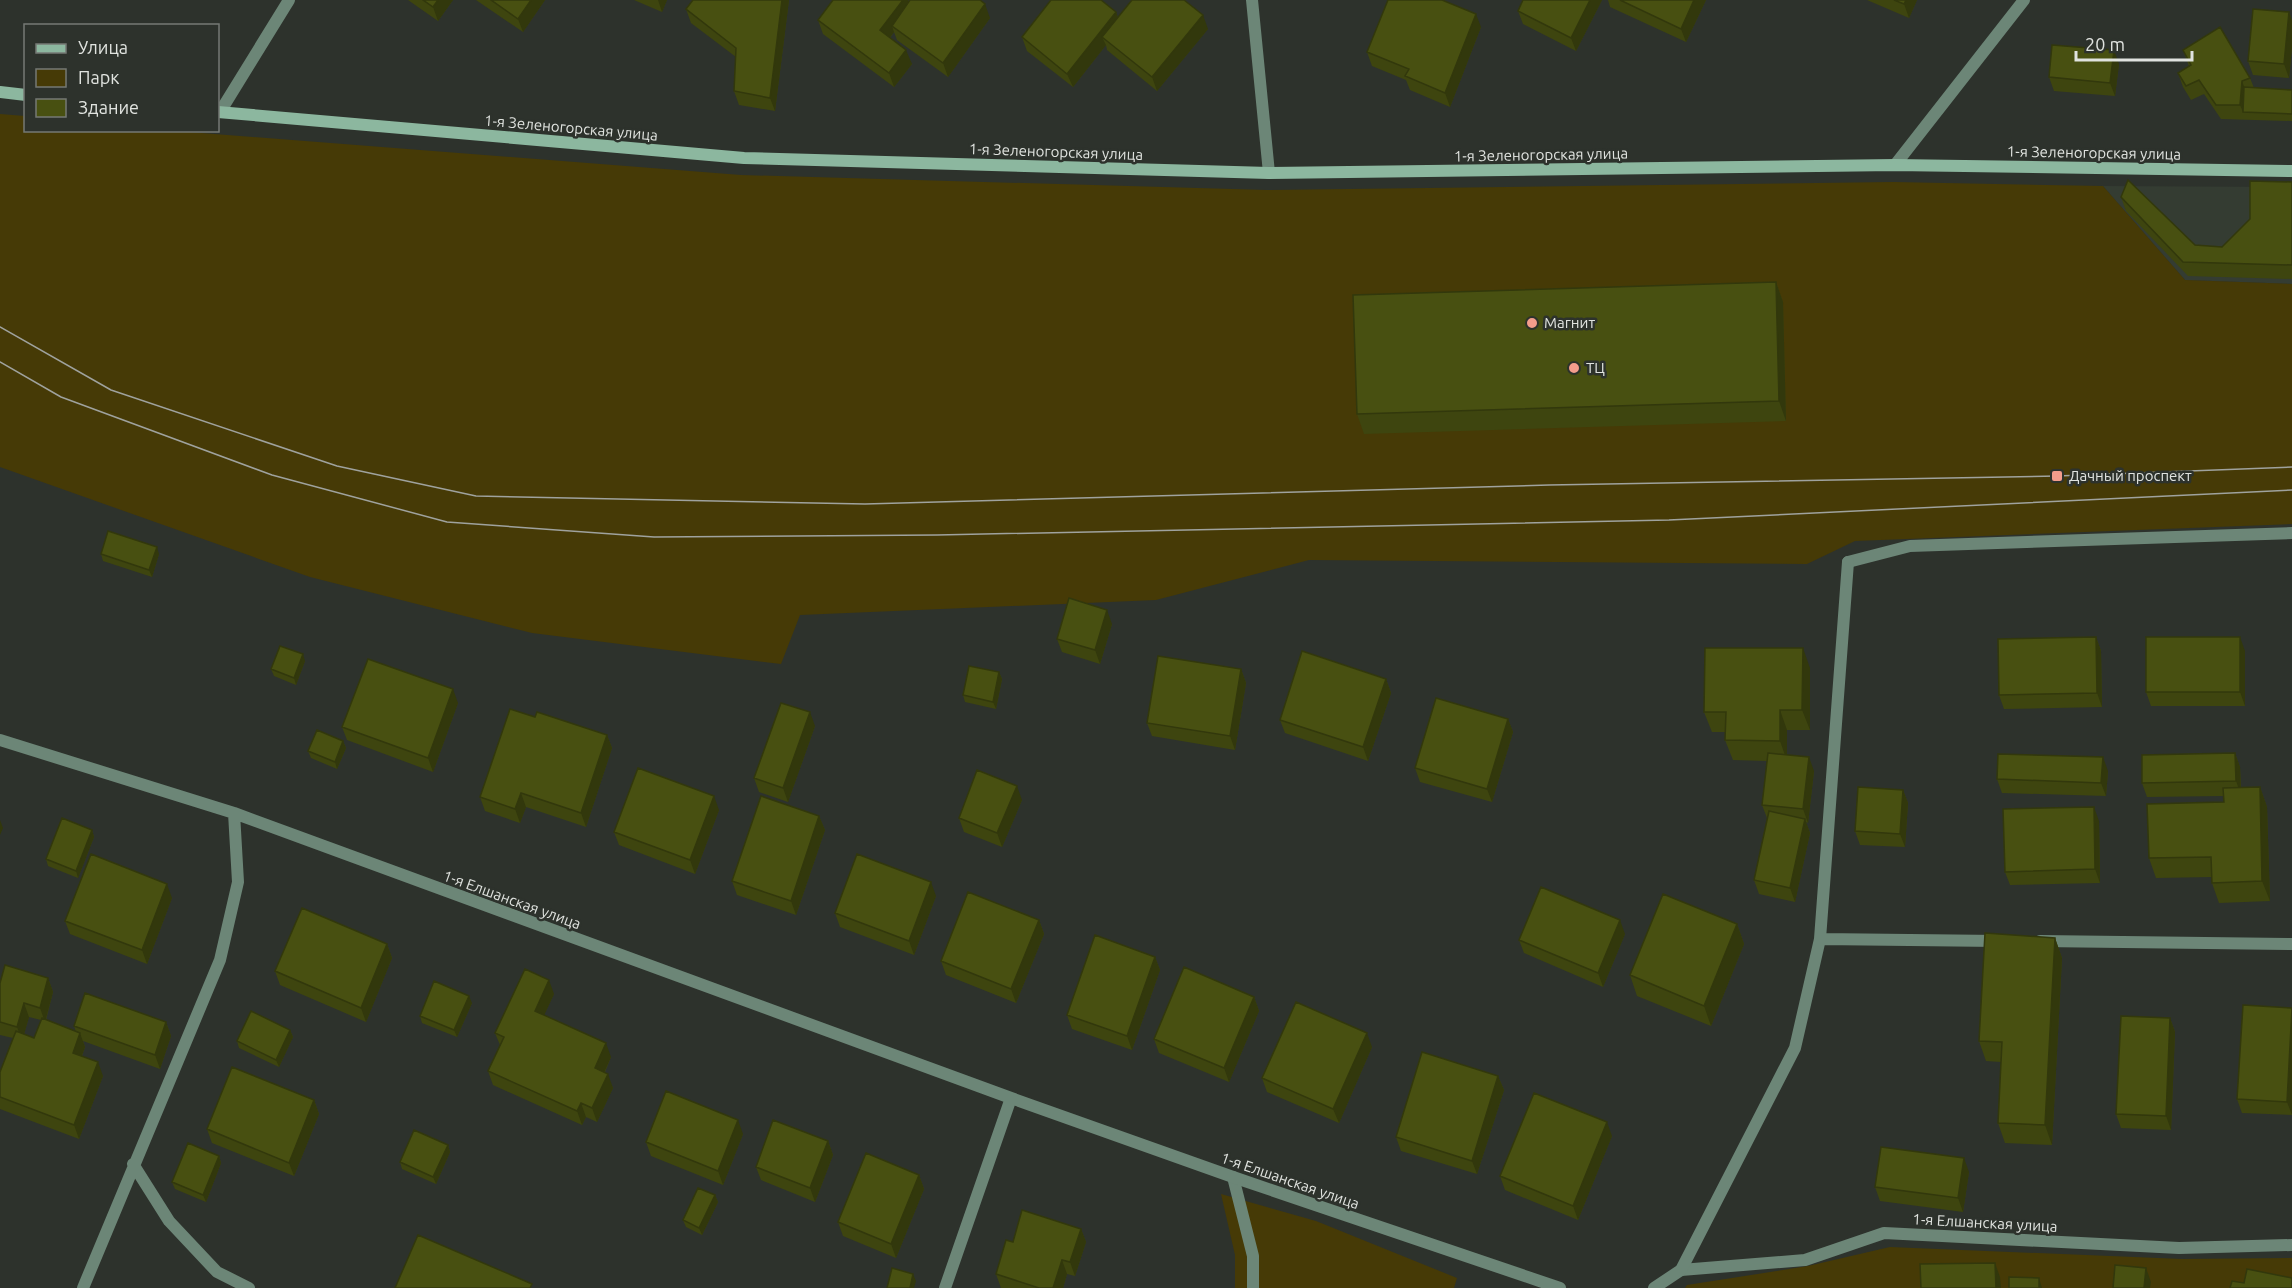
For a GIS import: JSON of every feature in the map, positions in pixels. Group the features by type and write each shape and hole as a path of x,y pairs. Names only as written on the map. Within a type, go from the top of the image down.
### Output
{"main road":[{"path":"0,92 24,95"},
{"name":"1-я Зеленогорская улица","path":"219,112 744,158 1269,173 1895,165 2292,171"}],"street":[{"path":"219,112 289,0"},
{"path":"1252,0 1269,173"},
{"path":"1895,165 2024,0"},
{"path":"1654,1288 1681,1270 1795,1048 1820,939 1848,562 1910,546 2292,533"},
{"name":"1-я Елшанская улица","path":"0,740 234,813 1011,1098 1233,1177 1560,1288"},
{"path":"83,1288 220,960 238,882 234,813"},
{"path":"1820,939 2009,941"},
{"path":"2032,941 2292,944"},
{"path":"945,1288 1011,1098"},
{"path":"134,1164 170,1221 217,1272 249,1288"},
{"path":"1233,1177 1253,1256 1253,1288"},
{"name":"1-я Елшанская улица","path":"1681,1270 1805,1260 1884,1233 2179,1248 2292,1245"}],"shaded area":[{"path":"2103,186 2292,187 2292,284 2185,280"}],"green space":[{"path":"0,114 24,116 24,132 189,132 741,175 1267,190 1893,182 2103,186 2185,280 2292,284 2292,524 1855,541 1807,564 1309,560 1156,600 800,615 781,664 532,633 310,577 0,467"},
{"path":"1221,1194 1316,1221 1457,1278 1454,1288 1235,1288 1235,1255"},
{"path":"1890,1247 2182,1259 2292,1258 2292,1288 1685,1288 1687,1285 1808,1266"}],"building":[{"path":"423,0 438,0 433,7"},
{"path":"491,0 531,0 518,19"},
{"path":"693,0 782,0 770,98 734,91 736,48 686,9"},
{"path":"833,0 903,0 880,30 906,50 889,73 818,20"},
{"path":"910,0 980,0 985,4 943,63 892,26"},
{"path":"1051,0 1101,0 1116,12 1067,74 1022,37"},
{"path":"1132,0 1184,0 1203,15 1152,77 1102,37"},
{"path":"1388,0 1442,0 1476,14 1445,93 1405,76 1409,69 1367,52"},
{"path":"1523,0 1590,0 1571,38 1518,11"},
{"path":"1620,0 1694,0 1681,29"},
{"path":"1894,0 1906,0 1904,4"},
{"path":"2253,9 2289,12 2284,64 2248,61"},
{"path":"2220,27 2250,78 2242,81 2240,105 2216,105 2199,80 2186,86 2178,73 2191,65 2183,50"},
{"path":"2052,45 2114,50 2110,83 2049,77"},
{"path":"2244,87 2292,90 2292,114 2243,112"},
{"path":"2128,180 2195,245 2222,247 2250,219 2250,181 2292,182 2292,265 2183,262 2121,197"},
{"name":"ТЦ","path":"1776,282 1779,401 1357,414 1353,295"},
{"path":"108,531 157,547 149,570 101,554"},
{"path":"1069,598 1107,610 1095,650 1057,639"},
{"path":"2096,637 2097,693 1999,695 1998,639"},
{"path":"2146,637 2240,637 2240,692 2146,692"},
{"path":"280,646 303,654 294,678 271,669"},
{"path":"1705,648 1803,648 1802,710 1780,710 1780,741 1725,740 1726,712 1704,712"},
{"path":"1302,651 1386,679 1363,747 1280,720"},
{"path":"1158,656 1241,669 1230,736 1147,723"},
{"path":"368,659 453,689 428,758 342,727"},
{"path":"969,666 999,672 993,702 963,695"},
{"path":"1436,698 1508,719 1487,789 1415,768"},
{"path":"781,703 810,712 783,788 754,778"},
{"path":"510,709 535,717 537,712 607,735 581,813 521,793 515,809 480,797"},
{"path":"317,730 343,741 335,762 308,751"},
{"path":"1768,753 1809,757 1803,809 1762,805"},
{"path":"2235,753 2236,781 2142,783 2142,755"},
{"path":"1998,754 2103,757 2101,783 1997,779"},
{"path":"638,768 714,796 690,860 614,832"},
{"path":"977,770 1017,786 997,833 959,818"},
{"path":"1858,787 1903,790 1900,834 1855,831"},
{"path":"2260,787 2262,881 2212,883 2211,857 2149,858 2147,804 2224,802 2223,788"},
{"path":"761,796 819,816 791,901 732,881"},
{"path":"2094,807 2095,869 2005,872 2003,809"},
{"path":"1769,811 1805,819 1790,888 1754,880"},
{"path":"62,818 92,830 76,871 46,859"},
{"path":"91,854 167,884 142,950 65,921"},
{"path":"857,854 931,882 909,941 835,913"},
{"path":"1541,887 1620,920 1598,973 1519,940"},
{"path":"968,892 1039,920 1011,989 941,961"},
{"path":"1663,894 1737,924 1704,1006 1630,975"},
{"path":"302,908 387,944 361,1008 275,971"},
{"path":"1985,933 2055,938 2045,1125 1998,1123 2002,1042 1979,1041"},
{"path":"1095,935 1155,957 1127,1036 1067,1015"},
{"path":"5,965 48,978 40,1008 24,1003 17,1027 0,1022 0,983"},
{"path":"1184,967 1254,997 1224,1068 1154,1039"},
{"path":"525,969 549,980 535,1011 606,1043 595,1068 608,1074 592,1108 581,1103 577,1111 488,1071 504,1037 495,1033"},
{"path":"434,981 469,996 454,1030 420,1016"},
{"path":"85,993 166,1022 155,1055 74,1026"},
{"path":"1296,1002 1367,1033 1333,1109 1262,1078"},
{"path":"2243,1005 2292,1008 2287,1102 2237,1099"},
{"path":"251,1011 290,1030 276,1060 237,1041"},
{"path":"2121,1016 2170,1018 2166,1116 2116,1114"},
{"path":"42,1018 80,1033 73,1053 98,1062 74,1125 0,1097 0,1072 16,1031 34,1038"},
{"path":"1422,1052 1498,1076 1472,1161 1396,1137"},
{"path":"232,1067 314,1100 289,1163 207,1129"},
{"path":"666,1091 738,1120 718,1171 646,1142"},
{"path":"1534,1093 1607,1122 1573,1206 1500,1176"},
{"path":"773,1120 828,1141 810,1188 756,1167"},
{"path":"414,1130 448,1145 433,1177 400,1162"},
{"path":"188,1143 219,1156 203,1195 172,1182"},
{"path":"1881,1147 1964,1158 1958,1198 1875,1187"},
{"path":"866,1153 919,1175 891,1244 838,1222"},
{"path":"698,1188 715,1195 699,1228 683,1220"},
{"path":"1022,1210 1081,1229 1070,1262 1062,1260 1053,1288 1039,1288 996,1274 1006,1240 1013,1242"},
{"path":"418,1235 532,1284 530,1288 395,1288"},
{"path":"1995,1263 1996,1288 1921,1288 1920,1264"},
{"path":"2115,1265 2146,1268 2144,1288 2113,1288"},
{"path":"892,1268 913,1274 910,1288 887,1288"},
{"path":"2247,1269 2292,1278 2292,1288 2230,1288 2232,1281 2244,1283"},
{"path":"2009,1277 2039,1278 2039,1288 2009,1288"}],"tram line":[{"path":"0,327 111,390 337,466 476,496 865,504 1549,485 2057,476 2292,467"},
{"path":"0,362 61,397 272,475 447,522 654,537 937,535 1669,520 2292,490"}],"place":[{"name":"Магнит","path":"1532,323"},
{"name":"ТЦ","path":"1574,368"},
{"name":"Дачный проспект","path":"2057,476"}]}
